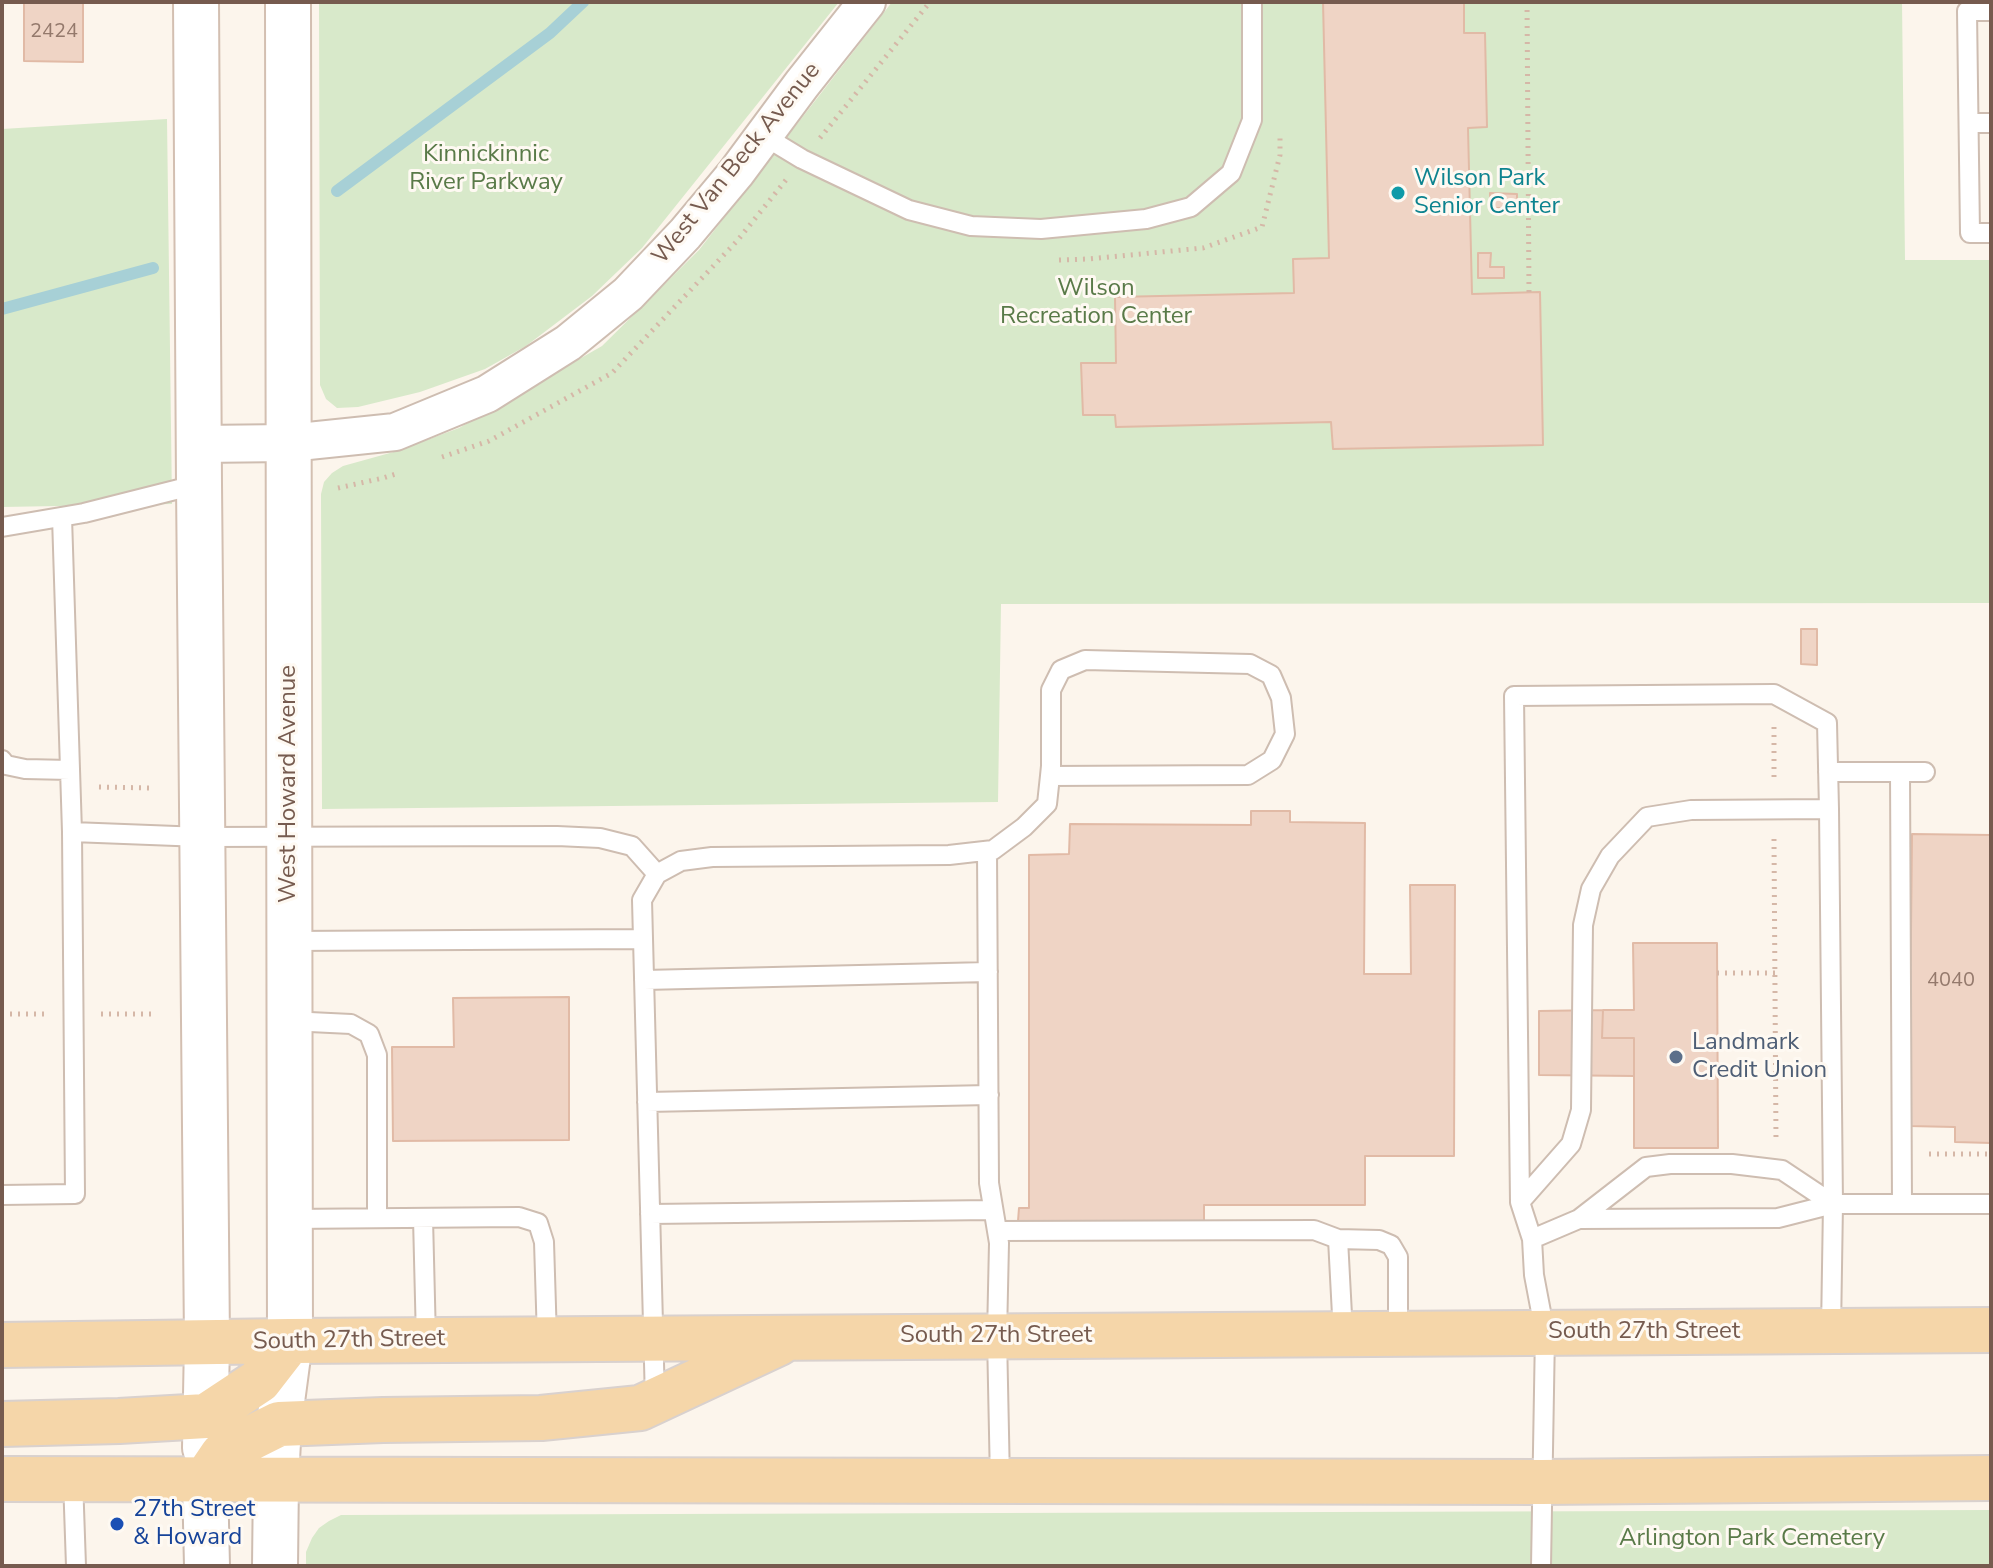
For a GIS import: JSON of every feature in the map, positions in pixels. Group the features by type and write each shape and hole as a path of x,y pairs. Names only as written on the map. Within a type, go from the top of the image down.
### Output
{"main road":[{"path":"196,2 207,1566"},
{"name":"West Howard Avenue","path":"275,1566 279,1424 290,1341 288,2"},
{"name":"South 27th Street","path":"2,1345 1991,1330"},
{"path":"205,1480 222,1455 279,1424 541,1418 640,1408 791,1338"},
{"path":"2,1424 206,1416 259,1381 290,1341"},
{"path":"2,1479 1541,1482 1991,1478"}],"street":[{"name":"West Van Beck Avenue","path":"199,464 289,443 395,432 487,394 568,343 628,294 685,234 867,2"}],"lane":[{"path":"764,136 802,159 909,210 971,226 1041,229 1146,219 1191,207 1231,173 1252,120 1252,2"},
{"path":"1991,11 1967,11 1970,233 1991,233"},
{"path":"1969,123 1991,123"},
{"path":"2,527 62,517 199,464"},
{"path":"2,1195 75,1194 72,832 62,517"},
{"path":"655,1401 642,900 657,874 681,861 712,857 949,855 993,850 1024,827 1047,804 1051,766 1051,690 1061,670 1085,660 1250,664 1271,675 1281,698 1285,734 1272,760 1248,775 1050,776"},
{"path":"1541,1566 1545,1333 1534,1275 1532,1239 1520,1202 1514,696 1774,694 1827,723 1833,1204 1831,1331"},
{"path":"2,760 6,765 25,769 70,770"},
{"path":"1828,772 1925,772"},
{"path":"1900,772 1902,1204"},
{"path":"1520,1202 1571,1144 1581,1110 1583,925 1591,889 1610,856 1647,817 1691,810 1829,809"},
{"path":"72,832 288,838 600,838 632,846 657,874"},
{"path":"987,851 989,1183 999,1243 1000,1481"},
{"path":"288,941 643,939"},
{"path":"644,980 988,972"},
{"path":"289,1021 351,1024 369,1034 377,1055 377,1218"},
{"path":"647,1102 989,1095"},
{"path":"1532,1239 1579,1219 1646,1167 1670,1164 1732,1164 1782,1170 1833,1204"},
{"path":"1579,1219 1778,1218 1833,1204 1991,1204"},
{"path":"650,1214 992,1210"},
{"path":"289,1219 519,1217 538,1223 544,1242 547,1339"},
{"path":"423,1218 426,1340"},
{"path":"997,1231 1314,1230 1338,1239 1379,1240 1391,1245 1398,1257 1398,1333"},
{"path":"1338,1239 1343,1334"},
{"path":"73,1479 76,1566"}],"path":[{"path":"1527,2 1529,292"},
{"path":"1774,694 1776,1144"},
{"path":"1717,973 1775,973"},
{"path":"1903,1135 1921,1135 1920,1154 1991,1154"}],"green space":[{"name":"Kinnickinnic River Parkway","path":"319,2 839,2 642,248 592,296 526,346 485,369 420,392 358,407 337,408 326,399 320,385"},
{"name":"Wilson Recreation Center","path":"892,2 1902,2 1905,260 1991,260 1991,603 1001,604 998,802 322,809 321,494 324,482 343,466 397,451 459,428 602,346 699,250"},
{"path":"167,119 172,504 2,507 2,129"},
{"name":"Arlington Park Cemetery","path":"1991,1510 1991,1566 306,1566 306,1552 312,1538 319,1528 341,1515"}],"building":[{"path":"24,2 83,2 83,62 24,61"},
{"name":"Wilson Park Senior Center","path":"1323,2 1464,2 1464,33 1485,33 1487,127 1468,128 1472,294 1540,292 1543,445 1333,449 1331,422 1116,427 1115,415 1083,415 1081,363 1116,363 1115,297 1294,293 1293,259 1329,258"},
{"path":"1490,193 1517,194 1517,208 1490,208"},
{"path":"1478,253 1491,253 1490,267 1504,267 1504,278 1478,278"},
{"path":"1801,629 1817,629 1817,665 1801,664"},
{"path":"1251,811 1290,811 1290,822 1365,823 1364,974 1411,974 1410,885 1455,885 1454,1156 1365,1156 1365,1205 1204,1205 1204,1222 1018,1221 1019,1208 1029,1208 1029,855 1069,854 1070,824 1251,825"},
{"path":"1912,834 1991,835 1991,1143 1955,1142 1955,1127 1909,1126"},
{"name":"Landmark Credit Union","path":"1633,943 1717,943 1718,1148 1634,1148 1634,1038 1602,1038 1603,1010 1634,1010"},
{"path":"569,997 569,1140 393,1141 392,1047 454,1047 453,998"},
{"path":"1603,1010 1602,1038 1634,1038 1634,1076 1539,1075 1539,1011"}],"waterway":[{"path":"337,191 550,33 583,2"},
{"path":"2,309 153,268"}],"place":[{"name":"Wilson Park Senior Center","path":"1398,193"},
{"name":"Landmark Credit Union","path":"1676,1057"},
{"name":"27th Street & Howard","path":"117,1524"}]}
